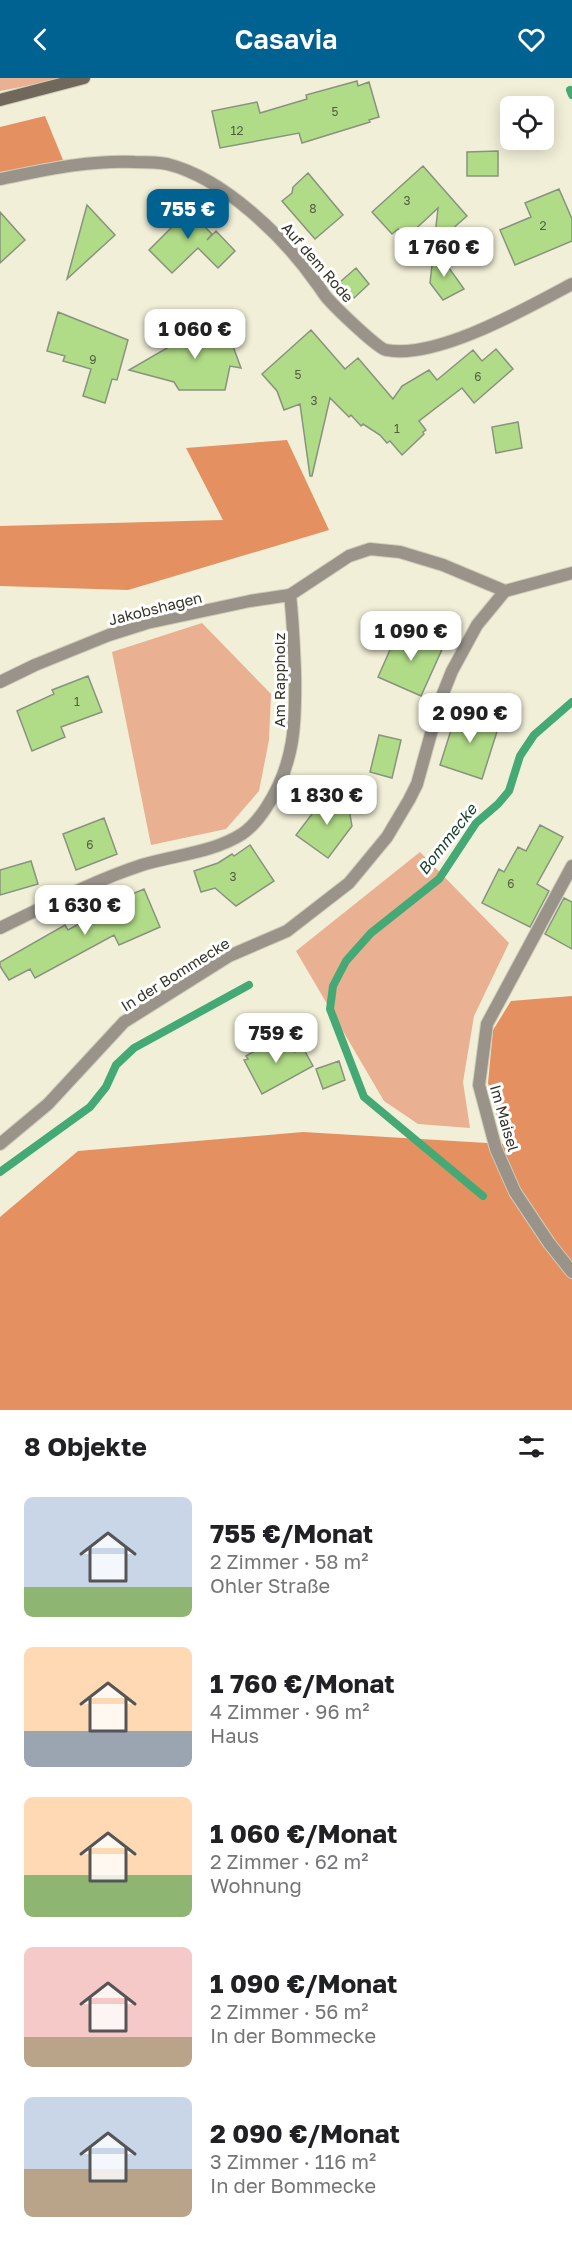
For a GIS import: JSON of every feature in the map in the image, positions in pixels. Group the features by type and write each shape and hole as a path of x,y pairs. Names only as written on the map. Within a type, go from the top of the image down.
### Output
{"street":[{"path":"0,100 84,78"},
{"name":"Auf dem Rode","path":"0,179 77,163 109,161 166,164 196,176 234,198 285,242 327,299 382,349 400,352 421,350 470,334 572,284"},
{"path":"290,595 349,555 370,549 400,552 505,591 572,573"},
{"name":"In der Bommecke","path":"0,1143 48,1104 124,1022 228,956 287,931 349,884 387,837 409,800 417,784 440,701 452,671 477,625 505,591"},
{"name":"Jakobshagen","path":"0,682 98,639 147,623 290,595"},
{"name":"Am Rappholz","path":"0,928 82,889 140,866 229,841 247,830 262,814 284,775 292,750 296,716 295,636 290,595"},
{"name":"Im Maisel","path":"572,866 487,1024 479,1085 496,1149 515,1192 572,1272"}],"shaded area":[{"path":"0,78 68,78 0,91"},
{"path":"45,116 63,160 0,173 0,127"},
{"path":"287,440 329,530 128,590 0,586 0,526 223,520 186,448"},
{"path":"202,623 271,694 269,740 259,791 226,829 151,845 112,652"},
{"path":"420,852 509,943 474,1016 463,1082 470,1128 418,1124 384,1101 296,951"},
{"path":"572,996 572,1410 0,1410 0,1217 78,1151 303,1132 504,1144 488,1083 493,1030 511,1001"}],"building":[{"path":"357,81 358,86 369,82 379,117 369,120 370,122 302,143 299,133 220,148 212,111 257,102 260,113 307,99 306,95"},
{"path":"498,151 498,176 467,176 467,152"},
{"path":"423,166 467,216 434,245 438,208 406,238 398,229 392,234 372,212"},
{"path":"308,173 343,215 315,239 282,201 292,193 293,187"},
{"path":"559,189 572,219 572,241 515,265 500,230 531,217 525,203"},
{"path":"177,199 212,234 207,240 216,231 235,251 218,268 198,248 172,273 149,250 172,227 161,216"},
{"path":"87,205 115,235 67,279"},
{"path":"0,212 25,240 0,263"},
{"path":"434,247 464,289 443,300 430,283"},
{"path":"356,268 369,284 354,298 340,282"},
{"path":"58,312 128,340 117,380 112,379 105,403 83,396 91,369 63,361 65,356 47,351"},
{"path":"197,317 211,321 231,341 241,368 230,366 225,390 179,390 174,382 129,370 193,333"},
{"path":"311,330 345,369 358,358 393,399 402,386 429,370 437,380 473,350 482,361 496,349 513,369 474,403 462,388 419,421 426,430 424,434 402,455 390,441 387,443 380,435 363,424 361,426 330,398 312,476 310,476 300,404 284,410 277,391 262,374"},
{"path":"518,422 522,448 496,453 492,427"},
{"path":"409,629 444,645 421,696 378,677 397,634 405,637"},
{"path":"88,676 102,712 61,727 65,737 32,751 17,711 54,694 52,690"},
{"path":"458,708 500,722 482,779 440,765"},
{"path":"379,735 401,740 392,778 370,772"},
{"path":"328,793 349,809 352,826 328,858 296,835"},
{"path":"104,818 117,854 76,870 63,834"},
{"path":"540,825 563,837 537,884 549,891 530,927 482,903 499,869 504,872 518,847 526,851"},
{"path":"250,845 274,881 236,906 215,888 201,892 194,871 218,863 232,854 234,856"},
{"path":"31,861 38,884 0,895 0,870"},
{"path":"144,889 160,927 119,945 114,935 35,978 30,969 9,980 0,966 0,962 65,925 68,930 104,910 102,907"},
{"path":"564,898 572,902 572,949 545,934"},
{"path":"287,1037 295,1052 303,1048 313,1066 262,1094 244,1060 248,1059 246,1056 270,1042 271,1045"},
{"path":"339,1061 345,1080 323,1089 316,1069"}],"waterway":[{"name":"Bommecke","path":"570,90 572,95"},
{"name":"Bommecke","path":"483,1196 364,1097 330,1009 333,986 346,961 371,933 439,879 476,823 509,791 520,756 534,735 572,702"},
{"name":"Bommecke","path":"0,1172 90,1107 106,1087 116,1065 134,1048 249,985"}]}
